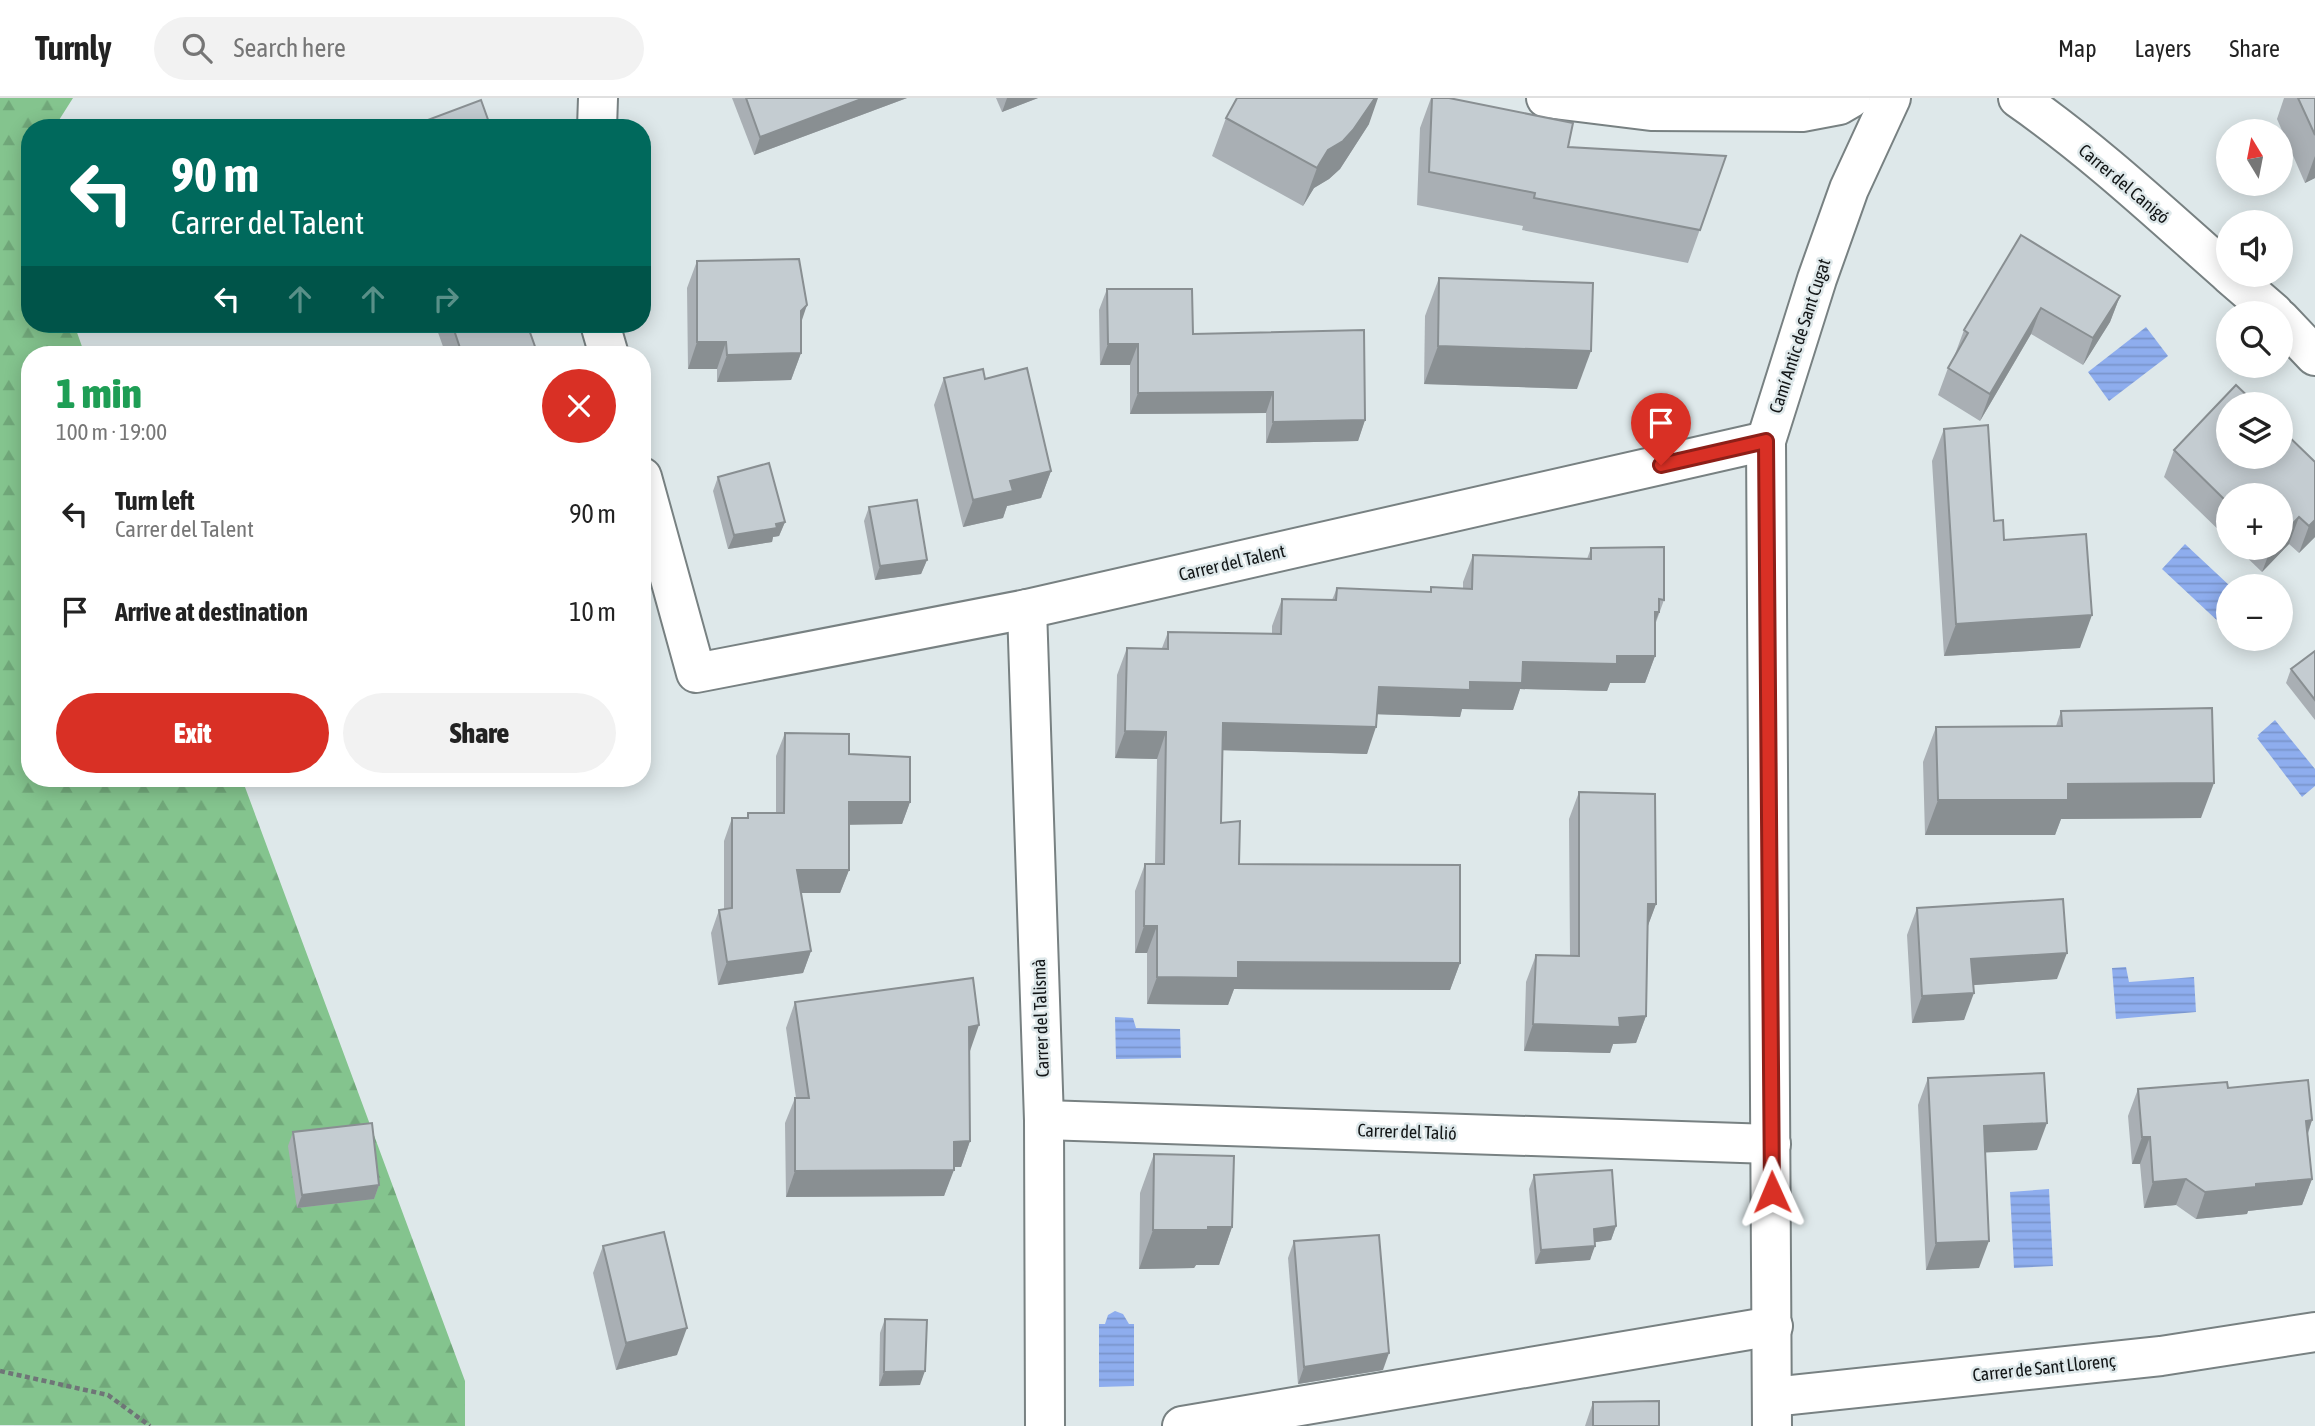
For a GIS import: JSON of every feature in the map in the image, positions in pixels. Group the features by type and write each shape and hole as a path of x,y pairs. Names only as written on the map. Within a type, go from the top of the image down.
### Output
{"street":[{"path":"597,119 598,98"},
{"path":"1546,98 1651,111 1802,112 1839,105 1851,98"},
{"name":"Camí Antic de Sant Cugat","path":"1772,1411 1766,441 1817,279 1849,189 1891,98"},
{"path":"1917,98 1923,98"},
{"name":"Carrer del Canigó","path":"2018,98 2129,186 2216,263"},
{"name":"Carrer del Canigó","path":"2244,287 2260,301"},
{"path":"2293,333 2315,356"},
{"name":"Carrer del Talent","path":"651,510 696,673 1027,609 1766,441"},
{"name":"Carrer del Talismà","path":"1027,609 1044,1120 1045,1426"},
{"name":"Carrer del Talió","path":"1044,1120 1771,1144"},
{"path":"1182,1426 1773,1326"},
{"name":"Carrer de Sant Llorenç","path":"1772,1411 2315,1332"}],"path":[{"path":"0,1371 108,1395 150,1426"}],"green space":[{"path":"0,98 73,98 60,119 21,119 21,333 77,333 82,346 21,346 21,787 245,787 465,1381 465,1426 0,1425"}],"water":[{"path":"2146,327 2168,356 2109,401 2088,372"},
{"path":"2185,544 2217,574 2216,619 2162,569"},
{"path":"2275,720 2315,769 2315,786 2302,797 2257,738"},
{"path":"2126,967 2129,982 2194,977 2196,1012 2116,1019 2112,968"},
{"path":"1115,1017 1133,1018 1136,1028 1180,1029 1181,1058 1116,1059"},
{"path":"2049,1189 2053,1266 2014,1268 2010,1192"},
{"path":"1115,1311 1123,1314 1129,1324 1134,1324 1134,1386 1099,1387 1099,1324 1105,1324 1108,1315"}],"building":[{"path":"746,98 864,98 760,137"},
{"path":"1237,98 1375,98 1353,130 1343,141 1328,150 1317,168 1226,118"},
{"path":"1432,98 1449,98 1573,123 1568,147 1726,156 1700,230 1534,198 1535,193 1429,172"},
{"path":"2298,98 2315,98 2315,135"},
{"path":"481,100 488,119 430,119"},
{"path":"2021,235 2120,296 2093,338 2041,308 1990,394 1948,368 1968,333 1964,330"},
{"path":"799,259 807,305 801,311 801,353 727,355 726,342 697,342 697,261"},
{"path":"1439,278 1593,283 1591,351 1438,346"},
{"path":"1107,289 1192,289 1193,334 1364,330 1365,420 1273,422 1273,392 1138,393 1138,344 1108,344"},
{"path":"455,333 530,333 535,346 459,346"},
{"path":"1027,368 1051,471 1010,481 1013,491 973,500 944,378 983,369 985,379"},
{"path":"2236,385 2243,392 2229,392"},
{"path":"2216,406 2216,469 2293,469 2293,441 2315,462 2315,520 2309,526 2299,517 2293,523 2293,483 2216,483 2216,491 2174,450"},
{"path":"1988,425 1994,521 2003,520 2004,540 2086,534 2092,615 1956,624 1944,429"},
{"path":"769,463 785,522 776,524 777,528 734,535 718,477"},
{"path":"917,500 927,560 880,566 869,507"},
{"path":"1664,547 1664,600 1659,599 1659,612 1655,612 1655,656 1617,656 1617,664 1523,662 1522,683 1470,682 1470,690 1379,687 1376,727 1223,723 1221,823 1240,821 1239,864 1460,865 1460,963 1238,962 1238,978 1157,977 1157,926 1144,926 1145,864 1164,864 1166,732 1125,731 1127,648 1168,649 1168,632 1281,634 1282,599 1336,600 1337,588 1431,592 1431,587 1472,589 1473,555 1591,559 1591,548"},
{"path":"2315,651 2315,700 2291,669"},
{"path":"2212,708 2214,783 2068,784 2068,800 1938,800 1936,727 2062,726 2061,711"},
{"path":"785,733 849,734 849,754 910,757 910,802 849,802 849,870 797,870 811,951 727,962 719,910 732,908 732,818 748,818 748,813 784,813"},
{"path":"1579,792 1655,794 1656,904 1648,904 1646,1016 1619,1018 1620,1027 1533,1024 1536,955 1579,956"},
{"path":"2063,899 2067,953 1971,959 1974,993 1922,996 1917,908"},
{"path":"973,978 979,1025 969,1027 970,1141 954,1142 954,1170 795,1171 795,1098 809,1098 795,1002"},
{"path":"2044,1073 2047,1123 1984,1126 1989,1241 1936,1243 1928,1078"},
{"path":"2308,1080 2312,1120 2306,1121 2312,1179 2205,1192 2186,1179 2153,1182 2150,1137 2142,1137 2138,1089 2227,1082 2228,1088"},
{"path":"372,1123 379,1185 302,1195 293,1132"},
{"path":"1154,1154 1234,1156 1232,1227 1153,1230"},
{"path":"1612,1170 1616,1226 1594,1229 1595,1246 1541,1250 1534,1175"},
{"path":"664,1232 687,1328 626,1343 603,1246"},
{"path":"1379,1235 1389,1353 1304,1367 1294,1241"},
{"path":"885,1319 927,1320 925,1371 884,1372"},
{"path":"1659,1401 1659,1426 1593,1426 1593,1402"}],"route":[{"path":"1661,465 1766,441 1772,1192"}]}
